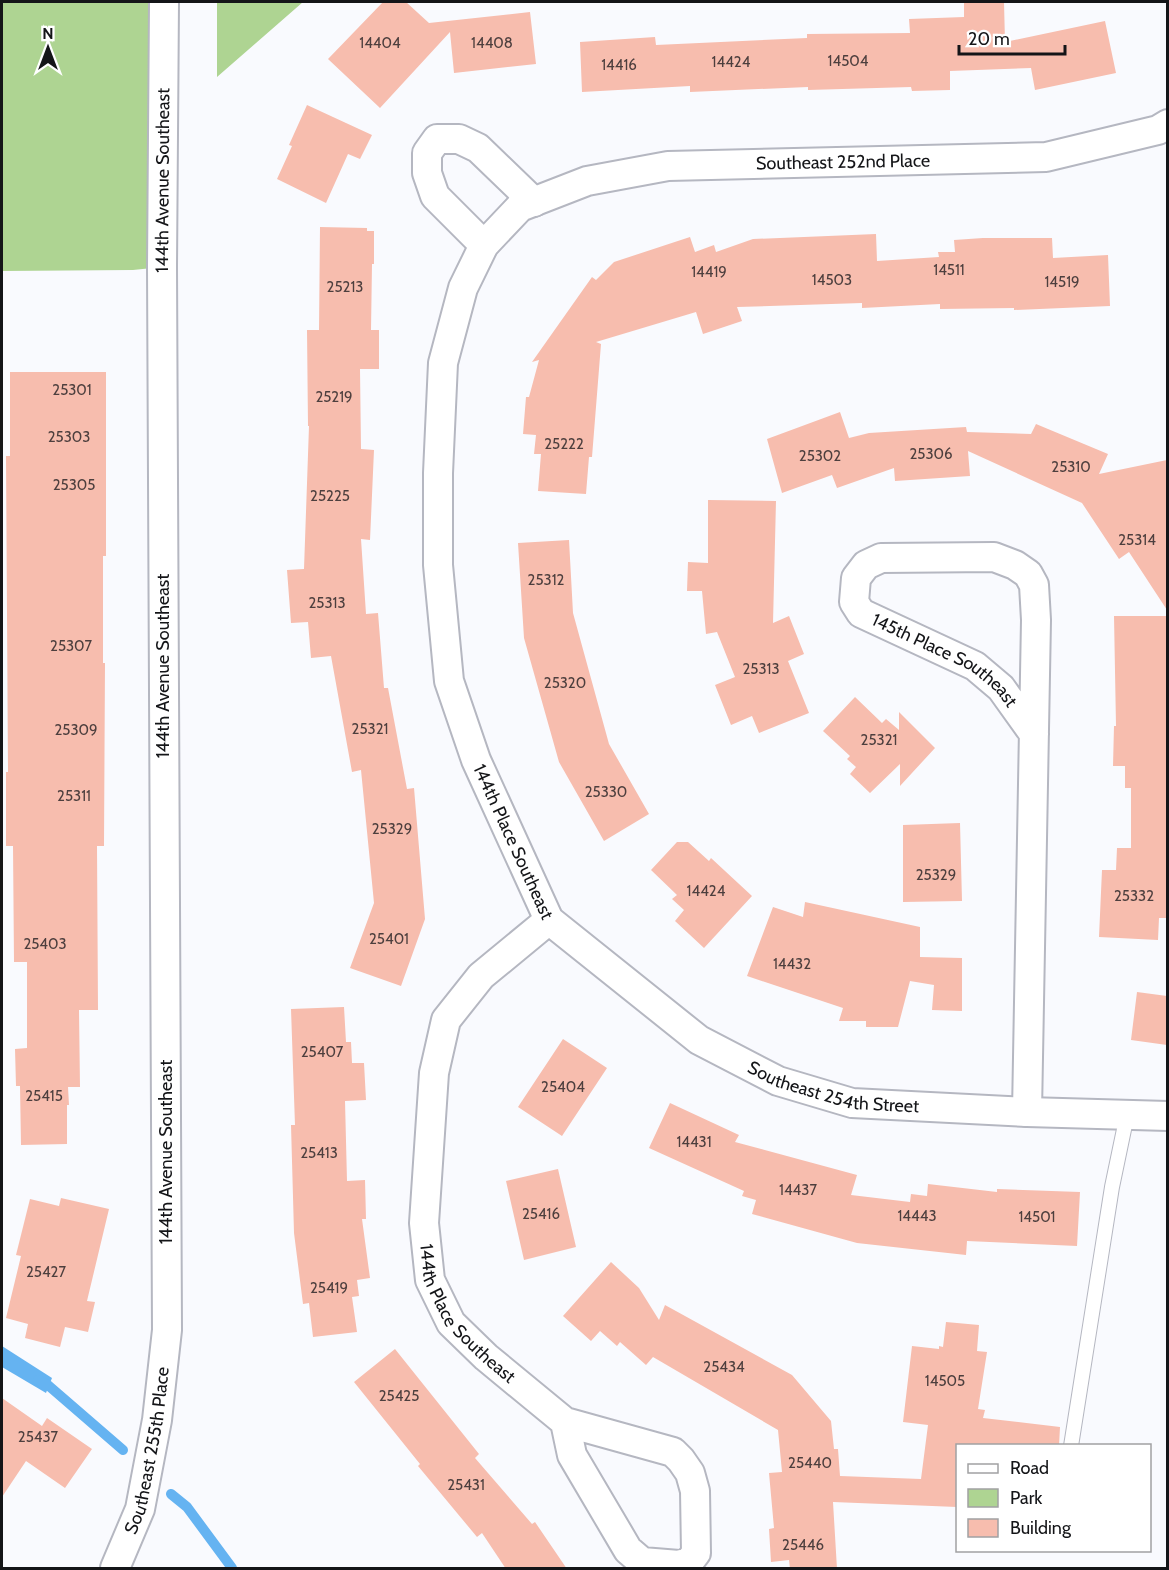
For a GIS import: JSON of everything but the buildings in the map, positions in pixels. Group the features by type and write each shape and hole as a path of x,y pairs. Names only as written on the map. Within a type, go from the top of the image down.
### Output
{"street":[{"name":"144th Avenue Southeast","path":"164,2 162,279 167,1330"},
{"name":"Southeast 252nd Place","path":"527,204 587,181 668,166 1046,157 1158,130 1167,124"},
{"path":"484,245 435,196 427,173 427,153 437,139 459,139 478,148 527,204"},
{"name":"144th Place Southeast","path":"527,204 484,245 463,288 443,363 438,473 438,565 449,681 476,760 549,920 481,976 446,1020 434,1072 424,1223 430,1280 451,1323 486,1357 565,1422 673,1452 681,1460 690,1473 695,1491 696,1553 689,1562 679,1565 642,1562 628,1550 572,1455 565,1422"},
{"name":"145th Place Southeast","path":"1027,1112 1034,734 1036,620 1034,585 1028,574 1015,564 994,557 881,558 866,565 856,578 854,602 861,613 975,666 1001,688 1034,734"},
{"name":"Southeast 254th Street","path":"549,920 699,1040 778,1081 852,1103 1167,1116"},
{"name":"Southeast 255th Place","path":"115,1569 140,1509 158,1420 167,1330"}],"lane":[{"path":"1071,1444 1112,1187 1127,1115"}],"green space":[{"path":"2,2 164,2 162,267 133,270 2,271"},
{"path":"217,2 303,2 217,77"}],"water":[{"path":"2,1346 52,1378 46,1393 2,1367"}],"waterway":[{"path":"38,1380 49,1386 123,1450"},
{"path":"171,1494 187,1507 232,1568"}]}
